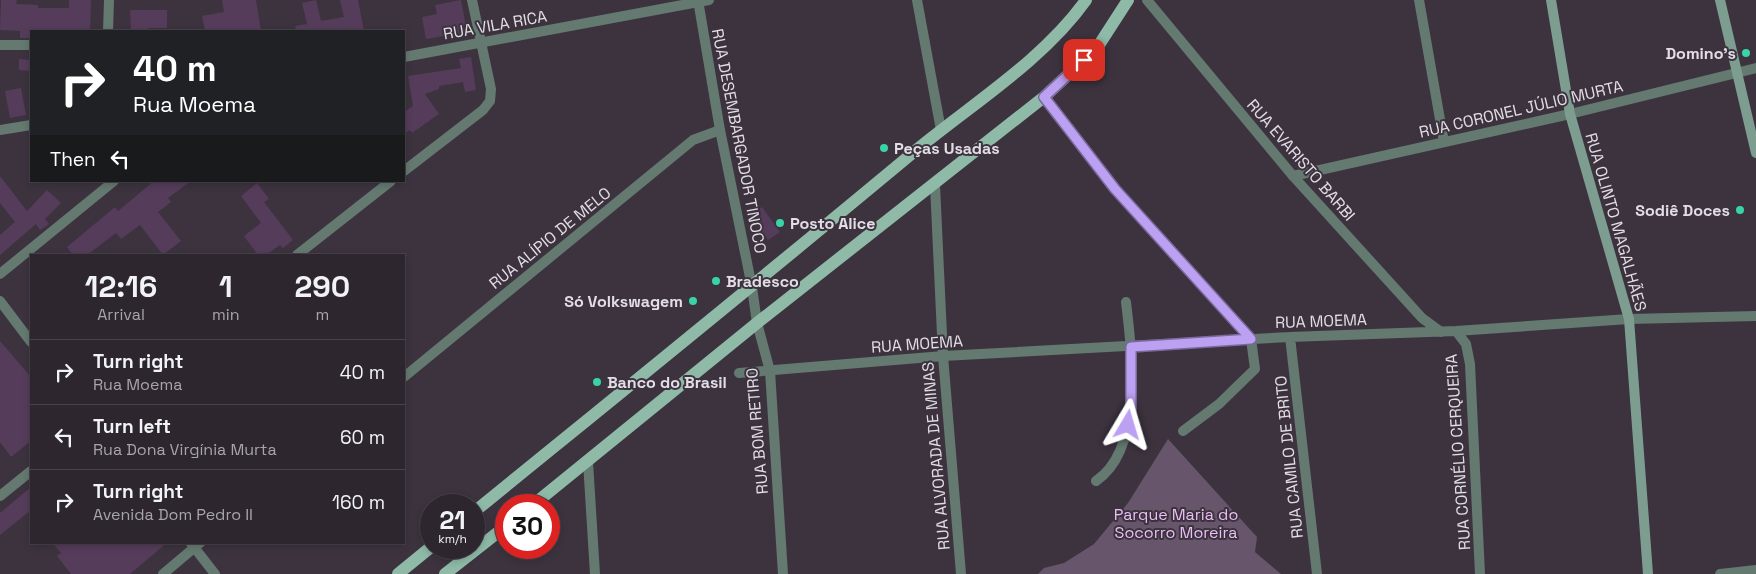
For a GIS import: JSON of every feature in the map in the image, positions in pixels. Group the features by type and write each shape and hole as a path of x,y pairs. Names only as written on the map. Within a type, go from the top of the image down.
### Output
{"main road":[{"path":"485,503 752,287 940,130 1020,68 1062,30 1086,0"},
{"path":"547,494 757,323 935,185 1044,97 1097,48 1128,0"},
{"name":"RUA OLINTO MAGALHÃES","path":"1551,0 1570,114 1629,319 1648,574"},
{"path":"1720,0 1756,153"},
{"path":"445,574 495,535"},
{"path":"398,574 420,556"}],"street":[{"path":"108,30 109,0"},
{"path":"405,170 483,110 490,100 491,89 472,0"},
{"name":"RUA VILA RICA","path":"405,57 686,6 698,1 709,0"},
{"path":"918,0 940,130"},
{"name":"RUA EVARISTO BARBI","path":"1147,0 1293,176 1422,318 1441,332"},
{"path":"1419,0 1444,142"},
{"name":"RUA DESEMBARGADOR TINOCO","path":"698,1 720,130 752,287"},
{"path":"0,45 30,45"},
{"name":"RUA CORONEL JÚLIO MURTA","path":"1293,176 1570,114 1756,68"},
{"path":"1044,97 1115,189 1251,339 1255,369 1219,404 1183,431"},
{"path":"0,130 30,125"},
{"name":"RUA ALÍPIO DE MELO","path":"405,376 693,140 720,130"},
{"path":"0,274 113,182"},
{"path":"299,254 390,182"},
{"name":"RUA ALVORADA DE MINAS","path":"935,185 942,356 961,574"},
{"name":"RUA BOM RETIRO","path":"752,287 757,323 770,371 783,574"},
{"path":"0,301 30,341"},
{"path":"1096,481 1106,474 1119,456 1131,410 1131,347 1126,302"},
{"name":"RUA MOEMA","path":"739,373 942,356 1290,337 1441,332 1629,319 1756,316"},
{"name":"RUA CORNÉLIO CERQUEIRA","path":"1456,331 1466,344 1470,364 1480,574"},
{"name":"RUA CAMILO DE BRITO","path":"1290,337 1317,574"},
{"path":"588,462 595,574"},
{"path":"0,496 30,471"},
{"path":"163,574 195,544 215,574"},
{"path":"1720,574 1756,570"}],"green space":[{"name":"Parque Maria do Socorro Moreira","path":"1168,439 1257,537 1255,552 1281,574 1038,574 1044,568 1064,563 1094,544 1128,503"}],"building":[{"path":"1,0 17,0 16,4 38,5 38,8 69,8 69,0 91,0 90,30 30,30 30,38 20,38 20,31 0,30"},
{"path":"222,0 256,0 261,30 205,30 202,16 224,12"},
{"path":"316,0 321,21 344,17 340,0 358,0 364,30 296,30 295,26 307,24 302,3"},
{"path":"461,0 467,32 426,39 422,17 437,14 435,5"},
{"path":"130,10 167,10 167,28 131,30"},
{"path":"471,57 476,90 465,92 463,82 439,86 439,89 425,94 439,114 412,133 410,130 405,133 405,111 413,106 408,76 461,68 459,59"},
{"path":"19,59 30,60 30,71 19,70"},
{"path":"21,88 26,115 10,118 5,91"},
{"path":"0,176 27,211 47,190 61,203 45,219 49,224 40,230 36,224 0,255 0,235 15,222 0,203"},
{"path":"153,182 190,182 168,198 171,202 158,212 181,241 164,254 162,254 140,225 121,239 116,233 88,254 72,254 67,247 115,207 118,211"},
{"path":"257,183 269,199 264,202 293,240 283,248 280,245 267,254 257,254 244,236 261,223 241,196"},
{"path":"762,207 780,232 768,240 750,216"},
{"path":"0,341 30,376 30,442 11,457 0,442"},
{"path":"30,488 30,511 0,535 0,513"},
{"path":"54,544 166,544 130,574 71,574 57,556 61,553"}],"place":[{"name":"Domino’s","path":"1746,53"},
{"name":"Peças Usadas","path":"884,148"},
{"name":"Sodiê Doces","path":"1740,210"},
{"name":"Posto Alice","path":"780,223"},
{"name":"Bradesco","path":"716,281"},
{"name":"Só Volkswagem","path":"693,301"},
{"name":"Banco do Brasil","path":"597,382"}],"route":[{"path":"1084,60 1044,97 1115,189 1251,339 1131,347 1131,410 1128,425"}]}
